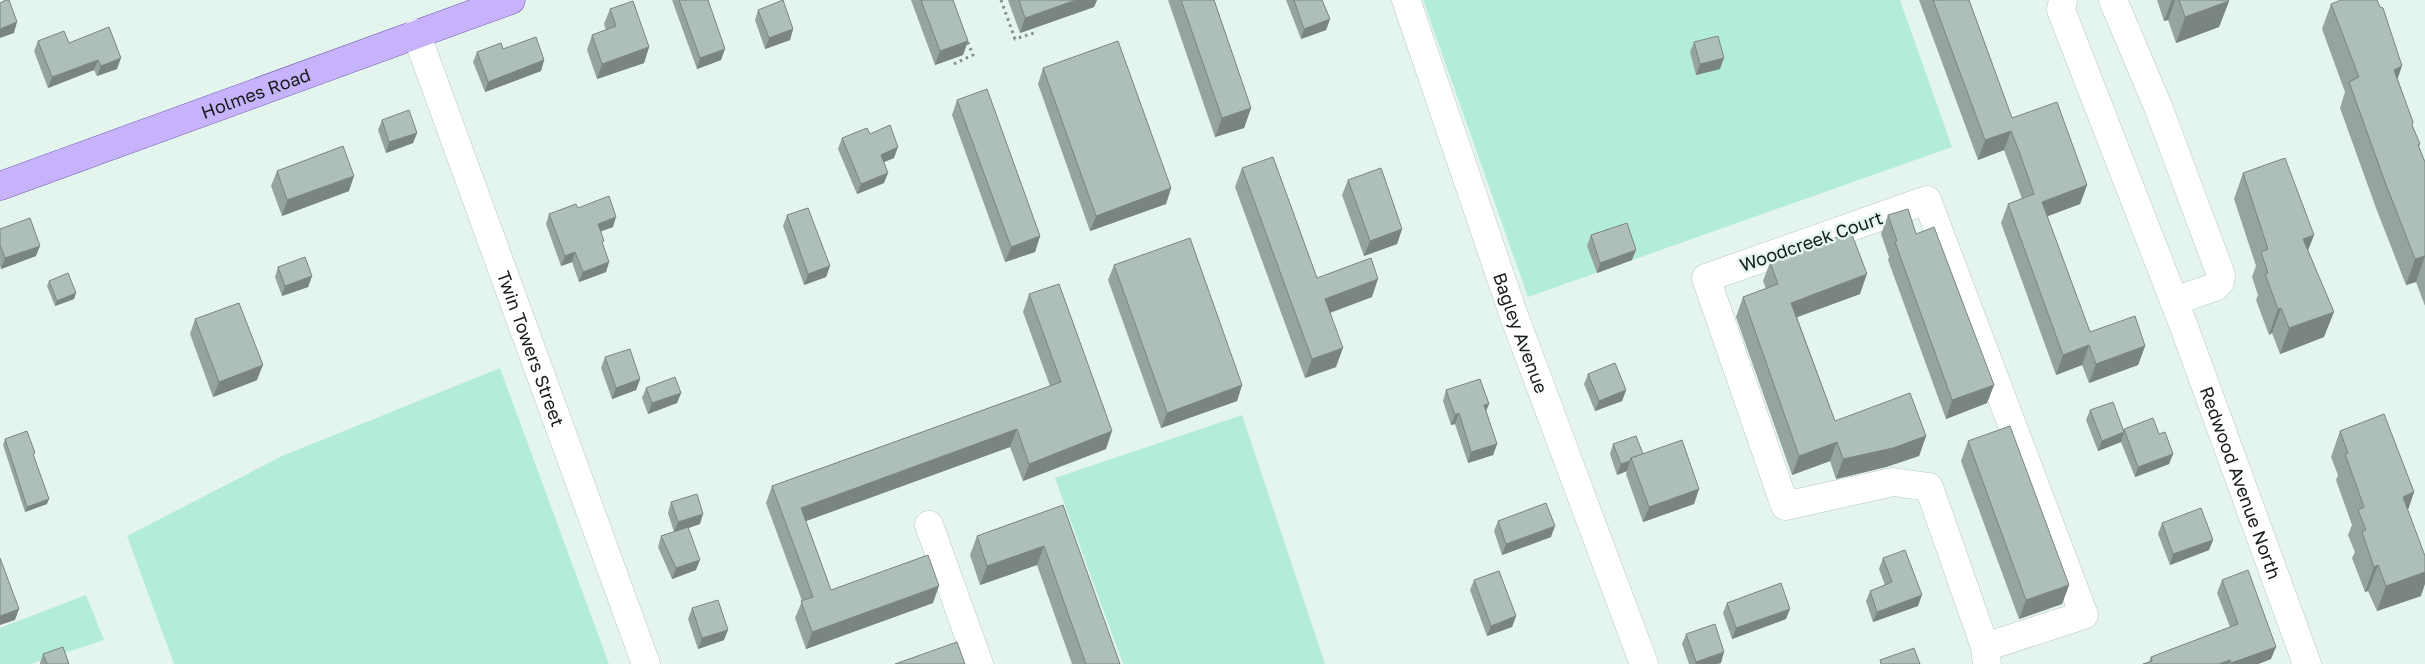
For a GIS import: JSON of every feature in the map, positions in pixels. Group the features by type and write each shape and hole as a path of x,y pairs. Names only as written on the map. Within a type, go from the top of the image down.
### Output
{"main road":[{"name":"Holmes Road","path":"0,186 511,0"}],"street":[{"name":"Bagley Avenue","path":"1406,0 1514,313 1644,664"},
{"name":"Redwood Avenue North","path":"2063,0 2061,10 2174,301 2307,664"},
{"path":"2112,0 2159,109 2221,275 2220,282 2215,286 2174,301"},
{"name":"Twin Towers Street","path":"416,33 646,664"},
{"name":"Woodcreek Court","path":"1928,200 2084,615 1986,655 1929,487 1893,482 1786,506 1706,278 1928,200"},
{"path":"929,525 978,664"}],"path":[{"path":"1001,0 1015,40 1034,33"},
{"path":"954,64 973,55 966,37"}],"green space":[{"path":"1423,0 1900,0 1952,147 1528,297"},
{"path":"500,368 609,664 174,664 127,536 282,456"},
{"path":"1242,415 1325,664 1123,664 1055,478"},
{"path":"86,595 104,640 31,664 0,664 0,628"}],"building":[{"path":"9,0 17,22 0,29 0,3"},
{"path":"679,0 708,0 725,49 700,58"},
{"path":"783,0 793,29 769,38 758,10"},
{"path":"921,0 953,0 968,41 940,51"},
{"path":"1019,0 1076,0 1025,18"},
{"path":"1181,0 1214,0 1251,108 1222,118"},
{"path":"1294,0 1322,0 1330,19 1304,29"},
{"path":"1933,0 1969,0 2012,118 2057,102 2087,185 2042,202 2090,332 2135,316 2145,346 2096,364 2089,345 2063,355 2008,204 2034,194 2019,151 2011,131 1985,140"},
{"path":"2179,0 2228,0 2229,1 2185,17"},
{"path":"2341,0 2377,0 2380,7 2383,8 2402,66 2394,70 2425,162 2425,256 2415,259 2349,82 2359,77 2331,4"},
{"path":"633,1 649,47 602,64 592,35 616,26 610,9"},
{"path":"109,27 121,58 101,66 98,60 52,77 38,41 64,31 69,43"},
{"path":"1718,36 1724,58 1700,64 1694,42"},
{"path":"536,37 544,60 488,82 477,52 501,43 503,49"},
{"path":"1118,41 1171,188 1096,216 1043,68"},
{"path":"987,89 1040,236 1011,247 957,100"},
{"path":"409,110 417,133 389,142 382,120"},
{"path":"890,125 898,147 881,155 888,173 861,184 842,138 867,128 870,134"},
{"path":"343,146 354,176 287,200 277,171"},
{"path":"1273,157 1317,278 1371,258 1378,279 1325,299 1343,348 1312,359 1242,168"},
{"path":"2285,158 2314,235 2303,239 2334,312 2289,328 2281,308 2278,309 2265,274 2268,273 2261,252 2268,249 2243,173"},
{"path":"1381,168 1402,229 1370,241 1348,180"},
{"path":"609,196 616,217 598,224 609,262 583,272 575,252 565,256 549,214 576,204 578,208"},
{"path":"808,208 830,266 808,274 787,215"},
{"path":"1908,209 1916,234 1934,227 1994,385 1952,400 1895,242 1897,241 1888,215"},
{"path":"30,218 40,246 5,258 0,245 0,229"},
{"path":"1627,223 1636,250 1600,263 1591,235"},
{"path":"1851,232 1867,274 1791,303 1835,421 1910,393 1926,436 1893,448 1843,459 1837,442 1799,456 1743,297 1778,284 1770,262"},
{"path":"1190,238 1242,385 1167,413 1114,265"},
{"path":"305,257 312,276 285,286 278,267"},
{"path":"68,273 76,293 57,301 49,281"},
{"path":"1059,284 1112,431 1029,464 1017,429 801,508 831,590 928,555 939,586 812,632 801,601 813,597 772,486 1061,382 1029,294"},
{"path":"239,303 263,365 219,382 195,319"},
{"path":"630,349 640,379 616,388 605,357"},
{"path":"1615,363 1626,390 1599,401 1588,374"},
{"path":"675,377 681,393 652,403 646,388"},
{"path":"1480,379 1489,404 1484,405 1497,444 1471,452 1459,413 1455,415 1446,390"},
{"path":"2113,402 2124,432 2102,441 2090,410"},
{"path":"2384,414 2414,492 2403,497 2425,556 2425,572 2386,586 2378,565 2374,567 2362,532 2366,530 2358,510 2364,507 2345,454 2348,453 2340,431"},
{"path":"2153,418 2159,434 2165,432 2173,454 2138,467 2124,429"},
{"path":"2010,426 2069,585 2026,600 1968,441"},
{"path":"27,431 49,499 27,507 5,439"},
{"path":"1636,436 1643,454 1621,464 1613,444"},
{"path":"1682,440 1699,489 1649,507 1631,458"},
{"path":"697,494 703,514 678,522 671,502"},
{"path":"1546,503 1555,526 1506,544 1498,521"},
{"path":"1063,505 1120,664 1086,664 1044,546 987,566 977,536"},
{"path":"2201,508 2213,540 2173,554 2162,523"},
{"path":"688,527 700,560 676,568 661,536"},
{"path":"1905,550 1922,595 1877,612 1870,591 1892,582 1883,558"},
{"path":"0,558 19,609 0,616"},
{"path":"2248,570 2276,647 2231,663 2230,660 2219,664 2143,664 2152,661 2151,657 2238,624 2222,580"},
{"path":"1499,571 1516,616 1491,626 1474,580"},
{"path":"1781,583 1790,609 1736,628 1727,603"},
{"path":"718,600 728,630 702,638 692,608"},
{"path":"1715,624 1724,652 1696,662 1686,634"},
{"path":"957,642 965,664 895,664"},
{"path":"63,647 69,664 47,664 43,654"},
{"path":"1914,648 1920,664 1881,664 1880,660"}]}
